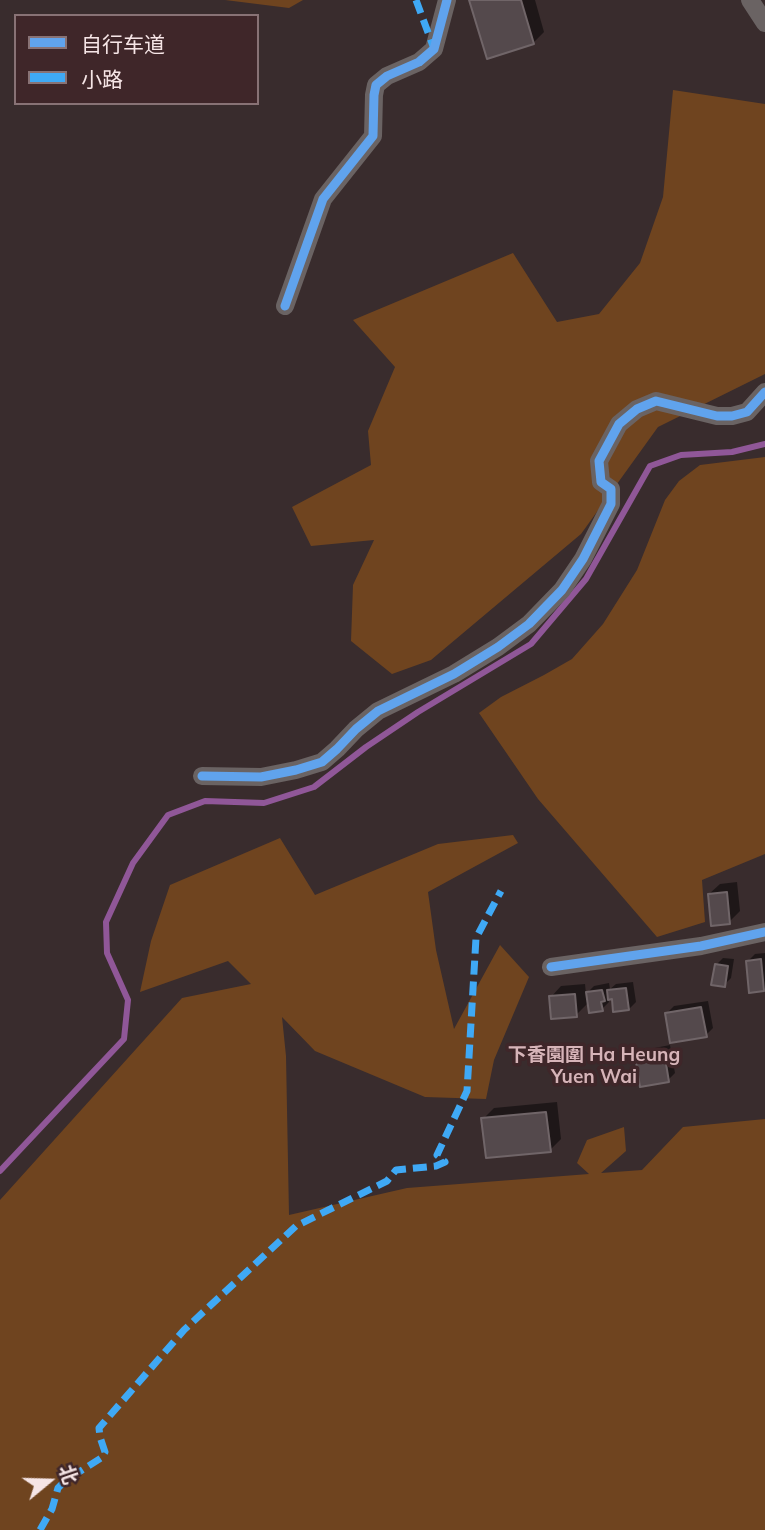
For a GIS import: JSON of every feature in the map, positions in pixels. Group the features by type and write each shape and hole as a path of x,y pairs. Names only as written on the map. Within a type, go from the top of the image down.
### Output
{"street":[{"path":"285,306 323,199 373,136 376,85 387,76 419,62 434,49 447,0"},
{"path":"750,0 765,23"},
{"path":"202,776 261,777 322,762 378,711 454,674 498,647 537,616 562,590 583,559 611,504 611,489 601,482 599,461 619,424 637,408 656,401 717,416 732,416 747,412 765,392"},
{"path":"551,967 701,946 765,932"}],"shaded area":[{"path":"225,0 303,0 289,8"},
{"path":"673,90 765,104 765,374 658,427 581,534 431,660 392,674 351,641 353,585 374,540 311,546 292,507 371,465 368,431 395,367 353,320 513,253 557,322 599,314 640,263 663,197"},
{"path":"765,457 765,854 702,880 705,922 657,937 538,799 479,713 501,697 572,659 603,624 637,570 665,500 679,481 700,465"},
{"path":"513,835 518,843 428,892 436,950 454,1029 500,945 529,977 494,1060 486,1099 425,1097 315,1051 282,1017 286,1056 289,1215 407,1188 589,1174 577,1163 587,1140 624,1127 626,1151 601,1173 642,1170 683,1127 765,1119 765,1530 0,1530 0,1200 182,998 251,984 228,961 140,992 151,941 170,885 280,838 315,895 438,844"}],"building":[{"path":"469,0 521,0 534,44 487,59"},
{"path":"727,892 730,924 711,926 708,894"},
{"path":"761,959 764,991 749,993 746,961"},
{"path":"715,964 728,966 725,987 711,985"},
{"path":"626,988 629,1010 613,1012 612,999 608,1000 607,990"},
{"path":"602,990 605,1001 601,1002 603,1011 589,1013 586,992"},
{"path":"575,994 577,1017 551,1019 549,996"},
{"path":"701,1007 707,1037 670,1043 665,1013"},
{"path":"664,1051 669,1082 640,1087 635,1056"},
{"path":"546,1112 551,1152 486,1158 481,1118"}],"waterway":[{"path":"0,1171 124,1039 128,1000 107,953 106,922 133,863 168,815 205,801 264,803 314,787 418,712 531,644 586,579 650,466 681,455 732,452 765,444"}],"marked path":[{"path":"416,0 433,46"},
{"path":"40,1530 52,1509 58,1488 101,1458 105,1452 99,1428 184,1330 296,1226 387,1181 396,1170 436,1166 445,1162 437,1155 467,1091 476,938 501,891"}],"cycle path":[{"path":"285,306 323,199 373,136 376,85 387,76 419,62 434,49 447,0"},
{"path":"202,776 261,777 322,762 378,711 454,674 498,647 529,624 562,590 583,559 611,504 611,489 601,482 599,461 619,424 637,409 656,401 717,416 732,416 747,412 765,392"},
{"path":"551,967 701,946 765,932"}],"district":[{"name":"下香園圍 Ha Heung Yuen Wai","path":"594,1066"}]}
